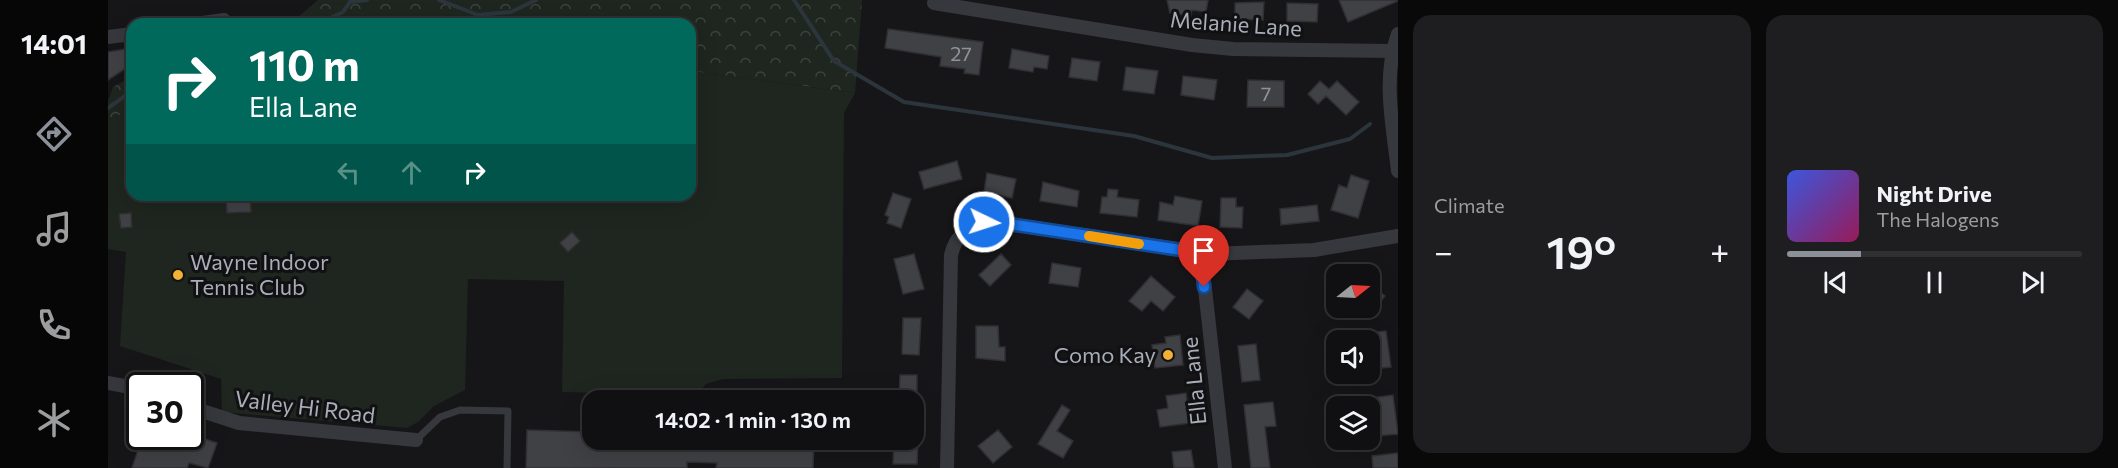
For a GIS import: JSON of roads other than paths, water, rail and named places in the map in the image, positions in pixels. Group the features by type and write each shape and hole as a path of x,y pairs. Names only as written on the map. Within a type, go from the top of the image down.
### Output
{"street":[{"name":"Melanie Lane","path":"934,3 994,7 1192,45 1233,49 1393,51"},
{"path":"1398,34 1393,51 1389,88 1398,171"},
{"path":"108,37 126,35"},
{"path":"947,468 951,255 953,246 963,232 973,226 996,222 1201,253 1314,250 1398,236"},
{"name":"Ella Lane","path":"1201,253 1225,468"},
{"path":"108,383 126,386"},
{"name":"Valley Hi Road","path":"204,412 239,423 416,440"}],"lane":[{"path":"416,440 440,417 460,410 508,411 507,468"}],"waterway":[{"path":"330,18 343,12 350,2 367,0"},
{"path":"439,0 478,15 511,12 536,0"},
{"path":"794,0 834,61 904,102 1134,136 1212,158 1287,155 1350,139 1370,124"},
{"path":"108,108 126,95"}],"place":[{"name":"Wayne Indoor Tennis Club","path":"178,275"},
{"name":"Como Kay","path":"1168,355"}]}
